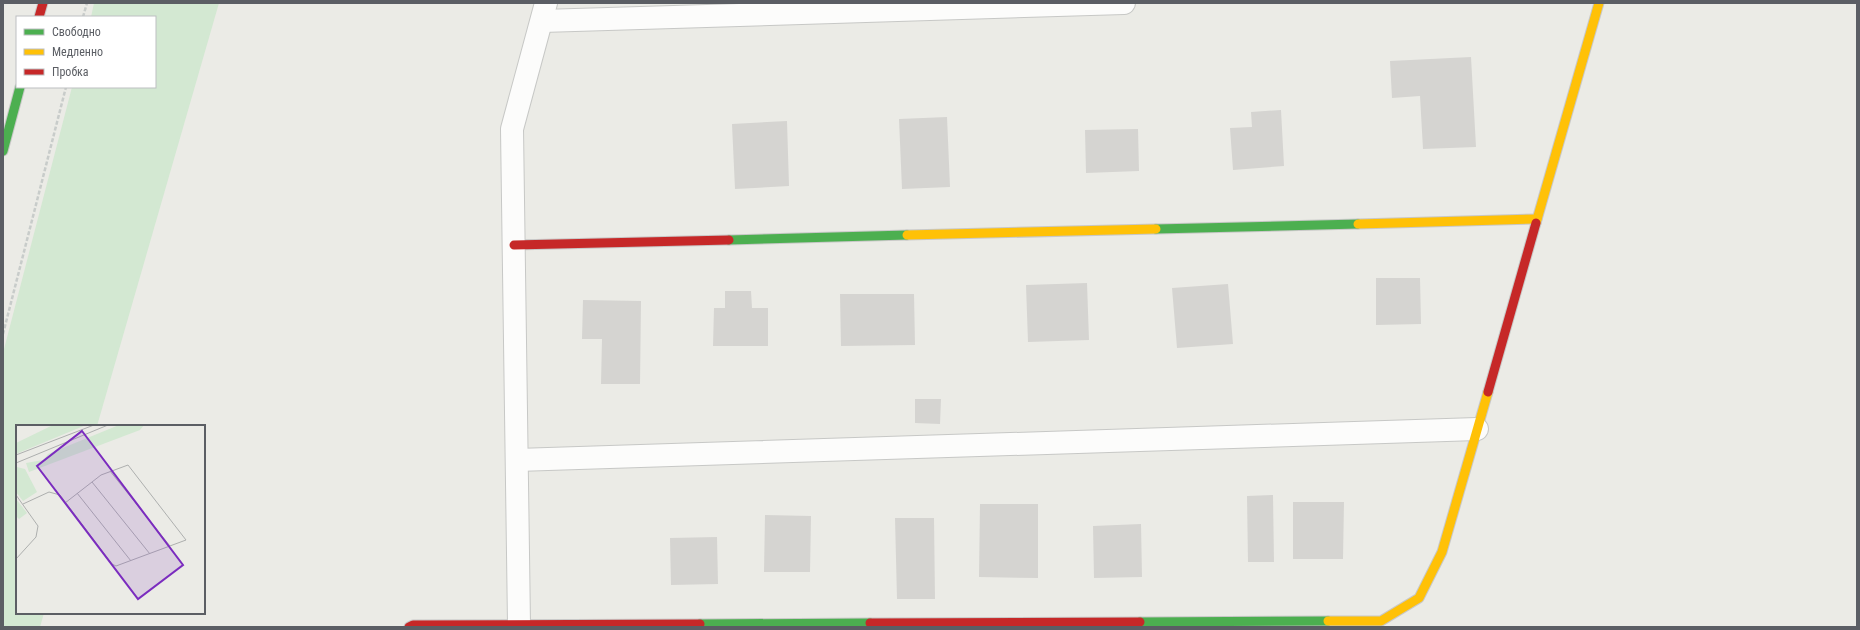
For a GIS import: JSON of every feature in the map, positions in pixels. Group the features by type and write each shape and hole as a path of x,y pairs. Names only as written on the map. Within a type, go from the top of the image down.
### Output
{"street":[{"path":"39,16 43,3"},
{"path":"519,624 512,129 544,12 1124,3"},
{"path":"409,627 413,625 519,624 1381,621 1419,598 1442,552 1599,3"},
{"path":"3,151 20,88"},
{"path":"514,245 1537,219"},
{"path":"517,460 1477,429"}],"path":[{"path":"83,16 87,3"},
{"path":"3,334 66,88"}],"green space":[{"path":"94,3 219,3 97,425 16,425 16,614 44,614 40,627 3,627 3,353 72,88 156,88 156,16 91,16"}],"building":[{"path":"1471,57 1476,147 1423,149 1420,96 1392,98 1390,61"},
{"path":"1281,110 1284,166 1233,170 1230,128 1252,127 1251,112"},
{"path":"947,117 950,187 902,189 899,119"},
{"path":"787,121 789,186 735,189 732,124"},
{"path":"1138,129 1139,171 1086,173 1085,130"},
{"path":"1376,278 1420,278 1421,324 1376,325"},
{"path":"1087,283 1089,340 1028,342 1026,285"},
{"path":"1228,284 1233,344 1177,348 1172,288"},
{"path":"725,291 751,291 752,308 768,308 768,346 713,346 714,308 725,308"},
{"path":"840,294 914,294 915,345 841,346"},
{"path":"583,300 641,301 640,384 601,384 602,339 582,339"},
{"path":"915,399 941,399 940,424 915,423"},
{"path":"1273,495 1274,562 1248,562 1247,496"},
{"path":"1293,502 1344,502 1343,559 1293,559"},
{"path":"980,504 1038,504 1038,578 979,577"},
{"path":"765,515 811,516 810,572 764,572"},
{"path":"895,518 934,518 935,599 897,599"},
{"path":"1141,524 1142,577 1094,578 1093,526"},
{"path":"717,537 718,584 671,585 670,538"}],"traffic: fast":[{"path":"3,151 20,88"},
{"path":"1156,229 1358,224"},
{"path":"729,240 907,235"},
{"path":"1140,622 1328,621"},
{"path":"700,624 870,623"}],"traffic: slow":[{"path":"1536,223 1599,3"},
{"path":"1358,224 1537,219"},
{"path":"907,235 1156,229"},
{"path":"1328,621 1381,621 1419,598 1442,552 1488,392"}],"traffic: jam":[{"path":"39,16 43,3"},
{"path":"1488,392 1536,223"},
{"path":"514,245 729,240"},
{"path":"870,623 1140,622"},
{"path":"409,627 413,625 700,624"}]}
